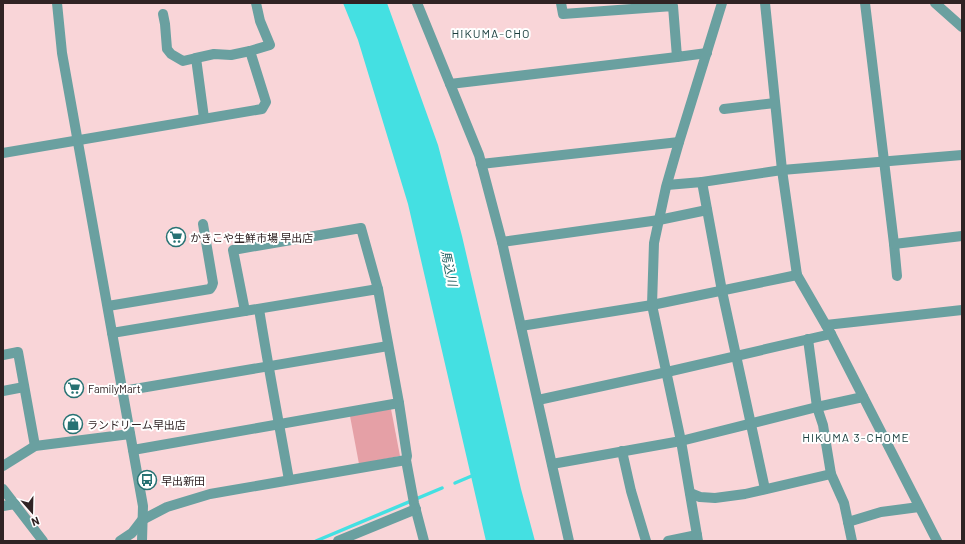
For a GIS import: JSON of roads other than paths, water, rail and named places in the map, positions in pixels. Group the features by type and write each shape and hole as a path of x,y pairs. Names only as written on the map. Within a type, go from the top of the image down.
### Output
{"street":[{"path":"57,3 62,53 143,506 142,541"},
{"path":"163,14 167,49 171,54 183,61 214,54 231,55 270,45 260,21 256,3"},
{"path":"417,3 479,155 502,242 569,541"},
{"path":"561,3 563,14 673,6 677,57"},
{"path":"668,541 698,538 681,441 652,305 654,243 667,185 679,142 722,3"},
{"path":"765,3 782,170 797,275 828,330 937,541"},
{"path":"865,3 897,276"},
{"path":"935,3 962,27"},
{"path":"3,153 78,139 262,109 266,102 250,51"},
{"path":"450,84 707,53"},
{"path":"196,58 204,118"},
{"path":"724,109 775,103"},
{"path":"481,164 679,142"},
{"path":"667,185 702,182 782,170 962,155"},
{"path":"702,182 722,291 765,489"},
{"path":"502,242 659,220 707,210"},
{"path":"108,306 210,289 213,283 203,224"},
{"path":"245,311 233,250 361,228 378,289 399,403 407,456 406,460 414,503 424,541"},
{"path":"894,244 962,236"},
{"path":"521,326 652,305 797,275"},
{"path":"112,333 378,289"},
{"path":"259,309 289,480"},
{"path":"538,400 808,339 828,330 962,310"},
{"path":"808,339 817,407 823,425 831,474 844,503 852,541"},
{"path":"123,391 388,346"},
{"path":"3,355 18,352 35,446"},
{"path":"3,391 24,388"},
{"path":"552,464 681,441 750,423 863,397"},
{"path":"133,450 399,403"},
{"path":"3,466 35,446 130,434"},
{"path":"622,451 631,491 646,541"},
{"path":"120,541 132,533 142,520 167,507 210,494 406,460"},
{"path":"690,492 700,497 715,498 745,494 831,474"},
{"path":"3,489 42,541"},
{"path":"340,541 414,503"},
{"path":"3,506 14,504"},
{"path":"848,522 881,512 919,507"},
{"path":"142,520 147,541"}],"water":[{"name":"馬込川","path":"343,3 387,3 438,145 462,236 521,489 535,541 486,541 408,204 358,40"}],"waterway":[{"path":"455,483 474,475"},
{"path":"316,541 442,488"}],"place":[{"name":"かきこや生鮮市場 早出店","path":"176,237"},
{"name":"FamilyMart","path":"74,388"},
{"name":"ランドリーム早出店","path":"73,424"},
{"name":"早出新田","path":"147,480"}],"district":[{"name":"HIKUMA-CHO","path":"491,33"},
{"name":"HIKUMA 3-CHOME","path":"856,437"}]}
